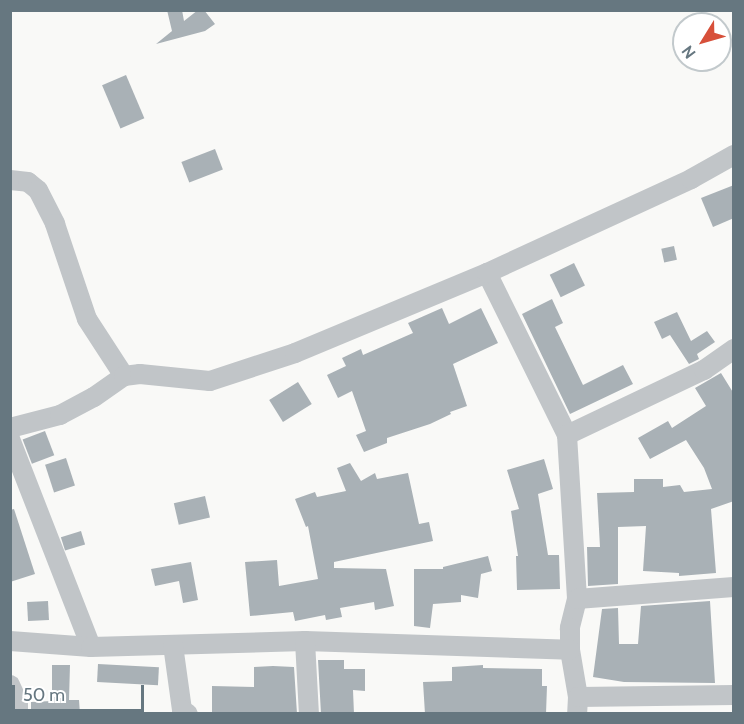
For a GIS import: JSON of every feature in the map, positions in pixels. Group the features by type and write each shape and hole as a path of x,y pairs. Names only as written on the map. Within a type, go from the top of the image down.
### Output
{"street":[{"path":"10,428 60,415 94,397 123,376 156,375 197,382 219,379 353,330 487,273 692,179 734,155"},
{"path":"10,180 28,182 38,190 55,224 87,319 123,376"},
{"path":"487,273 567,435 577,598 570,628 570,651 578,705 734,695"},
{"path":"567,435 704,370 734,349"},
{"path":"10,438 91,647"},
{"path":"577,598 734,587"},
{"path":"10,641 91,647 305,641 570,651"},
{"path":"305,641 309,714"},
{"path":"173,645 182,710 188,714"},
{"path":"10,685 18,702 18,714"}],"building":[{"path":"167,10 182,10 184,21 198,10 204,10 215,24 205,31 156,44 172,31"},
{"path":"126,75 144,118 120,128 102,85"},
{"path":"215,149 223,170 189,182 181,162"},
{"path":"734,185 734,218 713,227 701,198"},
{"path":"674,246 677,260 664,262 661,249"},
{"path":"574,263 585,285 561,297 550,275"},
{"path":"552,299 563,323 555,327 583,385 623,365 633,384 570,414 522,314"},
{"path":"442,308 449,324 481,308 498,343 453,364 467,406 450,412 451,414 430,424 387,438 387,443 364,452 356,435 366,431 352,391 338,398 327,375 346,366 342,358 361,349 363,355 413,333 408,323"},
{"path":"677,312 691,341 707,331 715,342 697,354 699,359 689,364 670,335 662,339 654,322"},
{"path":"721,373 734,394 734,501 711,509 716,573 679,576 679,573 643,571 646,526 618,527 618,584 588,586 587,547 600,547 597,493 634,492 634,479 663,479 663,487 680,485 684,492 712,489 704,468 686,440 650,459 638,438 668,421 672,428 706,406 695,388"},
{"path":"298,382 312,404 283,422 269,400"},
{"path":"45,431 54,455 32,464 23,440"},
{"path":"66,458 75,486 54,492 45,465"},
{"path":"544,459 553,489 538,494 548,555 559,555 560,589 517,590 516,556 518,556 511,511 519,509 507,470"},
{"path":"350,463 361,481 375,473 377,479 408,473 419,524 429,522 433,541 334,562 334,568 386,569 394,606 375,610 374,602 340,608 342,617 326,620 325,615 295,621 293,612 250,616 245,562 277,560 279,586 318,579 308,526 306,527 295,499 315,492 317,497 346,491 337,468"},
{"path":"205,496 210,517 179,525 174,503"},
{"path":"14,509 35,574 10,582 10,510"},
{"path":"81,531 85,544 65,551 61,537"},
{"path":"488,556 492,571 481,574 478,598 461,595 461,602 433,604 430,628 414,626 414,569 443,569 443,567"},
{"path":"191,562 198,600 183,603 179,581 155,586 151,569"},
{"path":"48,601 49,620 28,621 27,602"},
{"path":"710,601 715,683 624,682 593,677 602,609 618,608 619,644 638,644 641,606"},
{"path":"318,660 344,660 344,669 365,669 365,691 353,690 354,714 321,714"},
{"path":"98,664 159,667 158,685 97,682"},
{"path":"52,665 70,665 69,700 79,700 80,714 31,714 31,702 52,701"},
{"path":"483,665 483,668 542,669 542,686 547,686 546,714 425,714 423,682 452,681 452,667"},
{"path":"254,667 294,667 297,714 212,714 212,686 254,687"}]}
